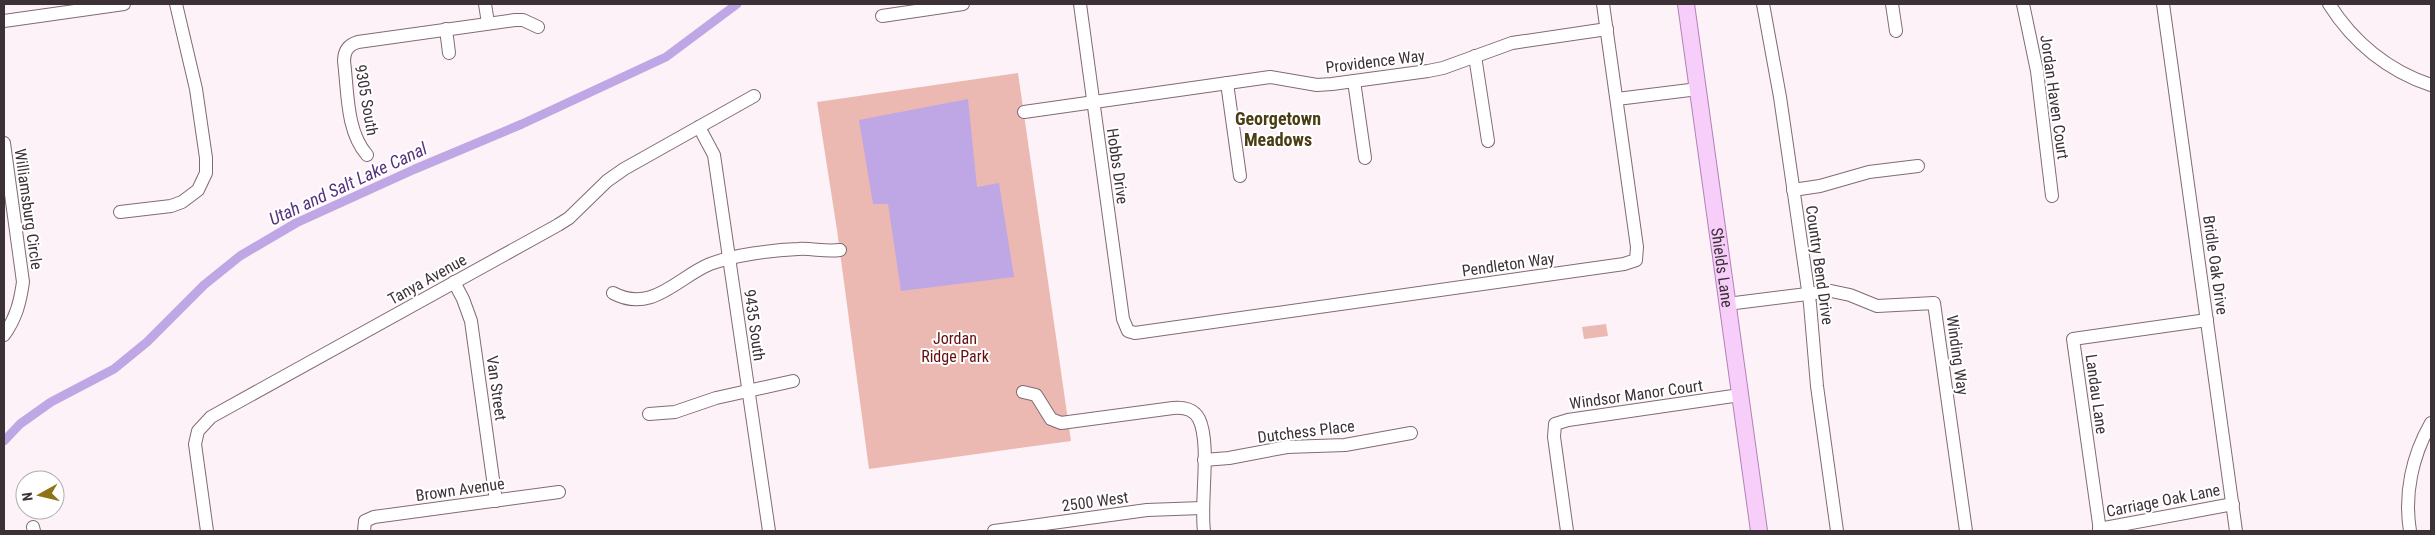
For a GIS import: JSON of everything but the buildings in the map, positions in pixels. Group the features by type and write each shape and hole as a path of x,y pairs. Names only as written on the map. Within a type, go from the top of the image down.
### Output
{"main road":[{"name":"Shields Lane","path":"1686,4 1759,531"}],"street":[{"path":"4,21 124,4"},
{"path":"120,212 171,206 182,202 198,190 206,174 206,158 196,89 180,30 176,4"},
{"path":"485,4 488,23"},
{"path":"882,16 963,4"},
{"name":"Hobbs Drive","path":"1080,4 1123,319 1128,331"},
{"name":"Pendleton Way","path":"1128,331 1142,332 1630,263 1636,260 1637,247 1603,4"},
{"name":"Country Bend Drive","path":"1763,4 1780,97 1808,293 1817,386 1837,531"},
{"path":"1892,4 1896,31"},
{"name":"Jordan Haven Court","path":"2023,4 2037,71 2052,196"},
{"name":"Bridle Oak Drive","path":"2163,4 2236,531"},
{"path":"2329,4 2352,34 2379,59 2409,76 2431,84"},
{"path":"449,53 446,29 518,20 538,27"},
{"name":"9305 South","path":"367,155 359,145 354,132 344,60 347,48 358,42 446,29"},
{"name":"Providence Way","path":"1024,112 1270,77 1317,84 1354,81 1443,68 1512,43 1607,29"},
{"path":"1475,56 1488,141"},
{"path":"1354,81 1365,158"},
{"path":"1227,83 1240,176"},
{"path":"1617,99 1698,89"},
{"name":"Tanya Avenue","path":"207,531 195,444 198,431 206,421 558,225 612,177 754,96"},
{"name":"9435 South","path":"699,128 714,155 769,531"},
{"name":"Williamsburg Circle","path":"4,143 23,282 21,301 14,321 4,336"},
{"path":"1793,190 1820,186 1870,172 1918,166"},
{"path":"612,293 630,299 656,295 668,290 710,264 729,259 799,249 840,250"},
{"name":"Van Street","path":"454,282 471,321 496,501"},
{"name":"Winding Way","path":"1728,304 1808,293 1840,292 1878,306 1934,303 1966,531"},
{"name":"Landau Lane","path":"2100,530 2073,339 2207,320"},
{"path":"649,414 675,412 748,391 793,381"},
{"path":"1023,392 1036,395 1051,419 1061,423 1173,408 1186,408 1199,419 1204,460 1202,508 1204,531"},
{"name":"Windsor Manor Court","path":"1567,531 1554,437 1555,424 1568,420 1740,395"},
{"path":"2410,531 2408,498 2412,471 2421,443 2431,423"},
{"name":"Dutchess Place","path":"1204,460 1229,458 1287,447 1345,445 1411,433"},
{"name":"Brown Avenue","path":"365,526 374,518 559,492"},
{"name":"Carriage Oak Lane","path":"2100,530 2232,504"},
{"name":"2500 West","path":"994,531 1068,526 1147,510 1202,508"}],"green space":[{"name":"Jordan Ridge Park","path":"1018,73 1071,441 869,469 837,230 817,102"},
{"path":"1606,324 1608,336 1584,339 1582,327"}],"shaded area":[{"path":"968,99 977,187 999,183 1014,277 901,291 888,204 873,204 859,120"}],"waterway":[{"name":"Utah and Salt Lake Canal","path":"4,441 20,424 51,402 114,369 147,342 204,285 240,256 296,223 415,169 522,124 666,57 737,4"}],"district":[{"name":"Georgetown Meadows","path":"1278,129"}]}
